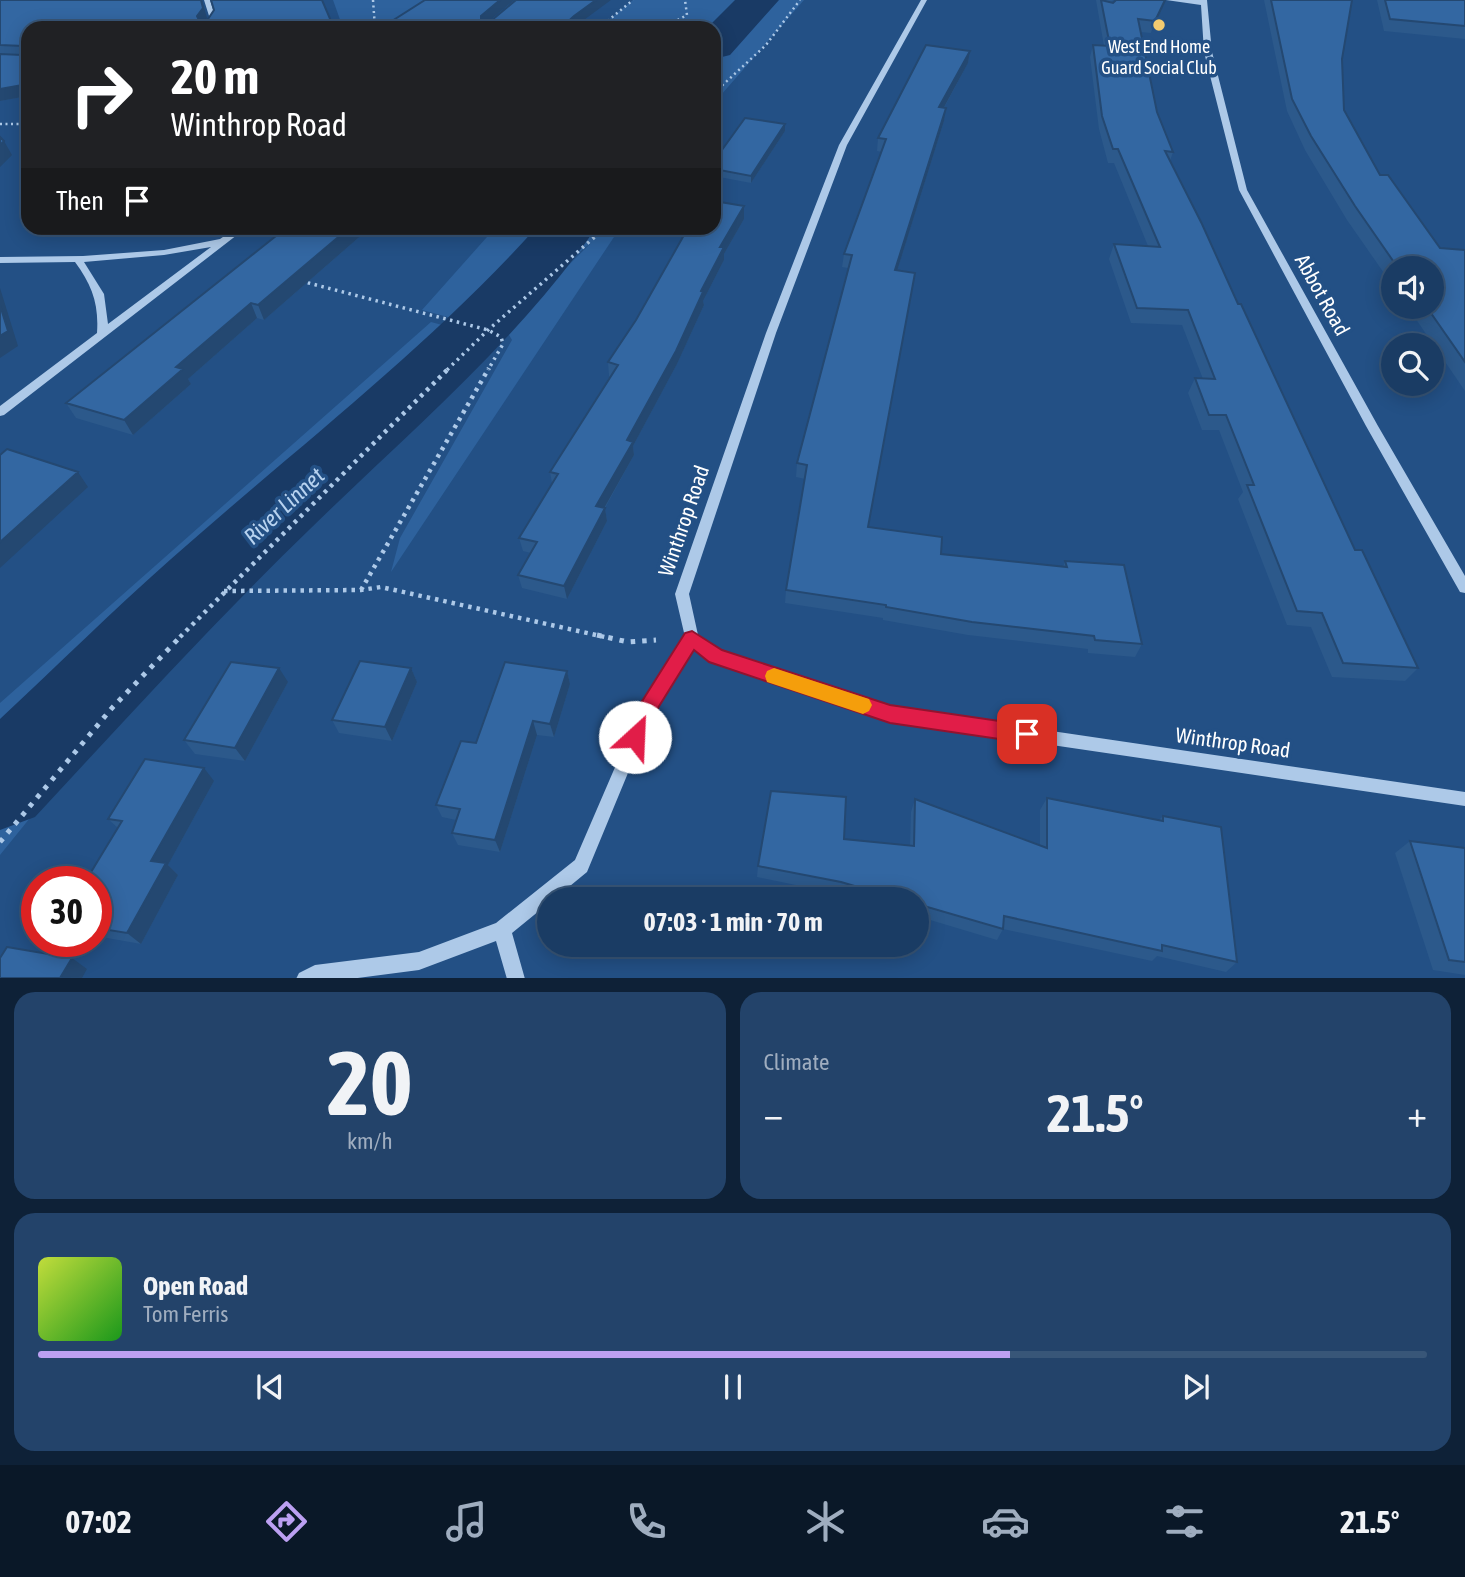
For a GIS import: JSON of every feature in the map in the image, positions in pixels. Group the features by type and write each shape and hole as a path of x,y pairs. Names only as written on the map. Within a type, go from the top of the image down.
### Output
{"street":[{"path":"207,0 211,21"},
{"name":"Winthrop Road","path":"924,0 843,145 771,333 682,594 692,638 716,656 890,714 1465,799"},
{"path":"1169,0 1204,2"},
{"name":"Abbot Road","path":"1204,2 1208,52 1243,190 1371,426 1465,588"},
{"path":"0,412 231,235"},
{"path":"0,260 78,260 165,253 223,241"},
{"path":"78,260 98,288 104,303 102,334"},
{"path":"305,978 315,974 419,961 502,930 581,866 646,712 692,638"},
{"path":"502,930 516,978"}],"path":[{"path":"373,0 374,21"},
{"path":"607,21 634,0"},
{"path":"676,21 687,15 685,0"},
{"path":"721,86 765,45 800,0"},
{"path":"0,124 21,124"},
{"path":"0,842 112,708 224,591 486,329 597,235"},
{"path":"293,279 486,329 501,337 503,344 361,590"},
{"path":"224,591 361,590 381,587 628,642 692,638"}],"shaded area":[{"path":"333,0 425,2 396,21 340,21"},
{"path":"633,0 804,0 721,95 721,21 608,21"},
{"path":"489,235 615,235 391,572 400,538 512,340 505,328 592,242 491,323 455,319 422,310"},
{"path":"431,322 476,334 238,561 0,855 0,703"}],"building":[{"path":"0,0 201,0 203,8 197,16 199,20 208,19 214,10 211,0 322,0 331,21 21,21 21,46 0,45"},
{"path":"425,0 500,0 481,16 481,20 492,20 516,0 596,0 569,21 392,21"},
{"path":"1101,0 1113,3 1116,0 1165,0 1155,21 1138,19 1157,112 1173,152 1165,151 1238,304 1241,304 1355,550 1362,550 1418,668 1343,663 1322,613 1297,611 1247,485 1254,485 1226,415 1209,415 1195,378 1215,379 1188,310 1137,308 1114,244 1160,247 1118,149 1113,149 1102,116 1093,45 1110,46"},
{"path":"1271,0 1352,0 1342,59 1344,110 1380,175 1388,175 1440,248 1465,250 1465,362 1435,319 1444,319 1444,256 1390,256 1311,136 1292,99"},
{"path":"1385,0 1465,0 1465,26 1390,19"},
{"path":"926,45 970,51 939,107 946,108 895,270 915,273 868,527 942,537 941,554 1067,567 1065,561 1124,565 1142,644 972,622 886,605 786,590 807,465 797,463 852,255 844,254 886,139 878,138"},
{"path":"0,54 21,55 21,85 0,89"},
{"path":"745,118 785,124 751,176 721,170 721,151"},
{"path":"721,202 744,206 720,247 724,247 701,291 703,292 676,351 627,440 633,442 596,506 605,508 564,586 518,575 537,542 519,538 558,474 550,472 618,365 608,362 636,320 684,235 721,235"},
{"path":"277,235 341,235 258,305 251,303 176,367 183,369 124,420 66,403"},
{"path":"0,305 8,331 0,336"},
{"path":"7,449 78,472 0,542 0,455"},
{"path":"360,661 411,668 385,727 332,720"},
{"path":"231,662 279,668 235,748 184,740"},
{"path":"505,662 567,671 550,724 533,721 495,840 452,833 460,809 436,805 461,741 476,743"},
{"path":"145,759 204,768 151,861 166,863 127,933 112,931 112,866 95,866 122,821 108,819"},
{"path":"771,791 846,797 844,839 914,846 915,799 1047,848 1047,798 1163,821 1163,816 1221,827 1237,962 1162,945 1162,951 1004,916 1003,929 929,907 929,887 858,887 758,866"},
{"path":"1410,841 1465,848 1465,962 1449,960"},
{"path":"7,947 21,949 21,957 72,958 60,978 0,978 0,958"}],"waterway":[{"name":"River Linnet","path":"721,39 758,0"},
{"name":"River Linnet","path":"0,784 199,584 456,349 507,298 561,235"}],"slow traffic":[{"path":"774,676 863,705"}],"place":[{"name":"West End Home Guard Social Club","path":"1159,25"}],"route":[{"path":"635,737 646,712 692,638 716,656 741,666 890,714 1027,734"}]}
